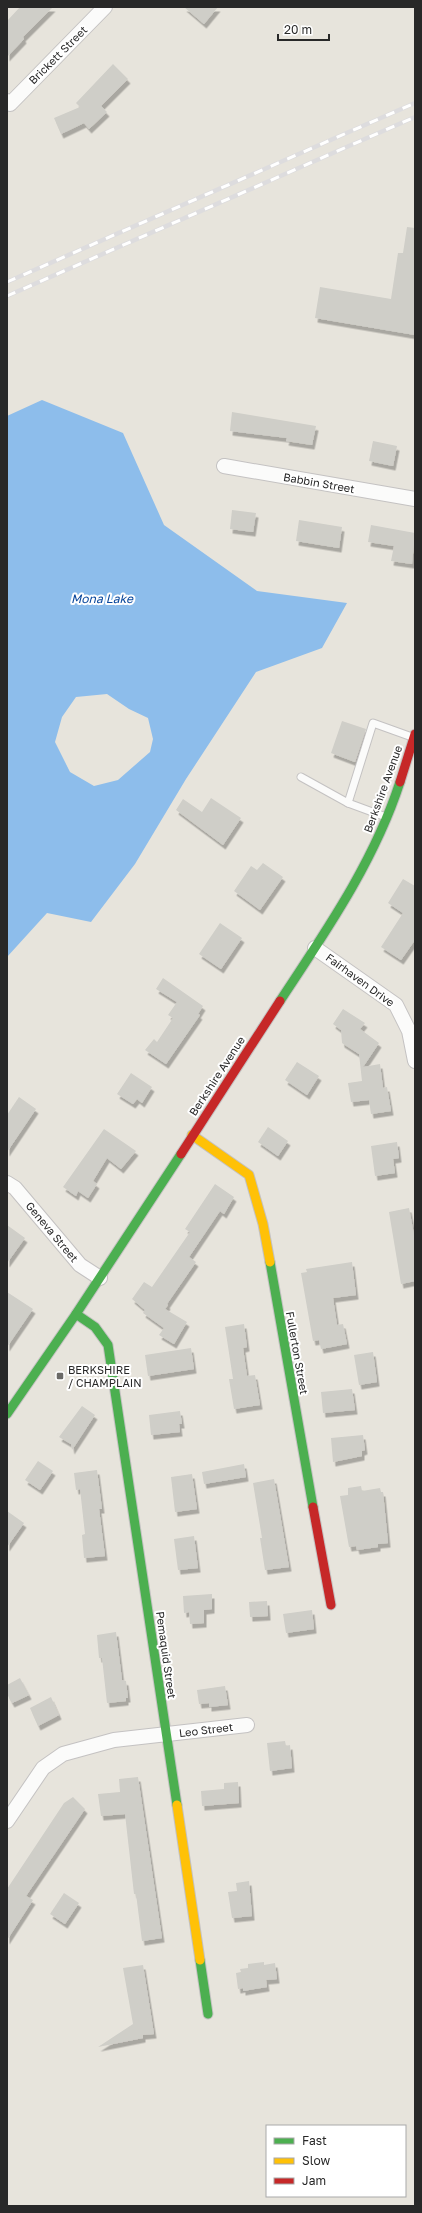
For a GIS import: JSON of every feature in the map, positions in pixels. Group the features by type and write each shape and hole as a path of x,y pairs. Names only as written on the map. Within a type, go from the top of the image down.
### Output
{"street":[{"name":"Brickett Street","path":"8,103 105,7"},
{"name":"Babbin Street","path":"224,466 415,499"},
{"name":"Berkshire Avenue","path":"9,1406 76,1314 100,1278 315,948 363,869 388,818 415,736"},
{"name":"Fairhaven Drive","path":"315,948 396,1005 409,1031 415,1062"},
{"name":"Fullerton Street","path":"192,1135 249,1175 254,1190 263,1224 331,1605"},
{"name":"Geneva Street","path":"7,1183 15,1188 80,1265 100,1278"},
{"name":"Pemaquid Street","path":"76,1314 95,1327 108,1344 165,1735 208,2014"},
{"name":"Leo Street","path":"7,1820 43,1768 63,1754 114,1740 247,1725"}],"lane":[{"path":"348,803 373,723 415,736"},
{"path":"301,778 348,803 388,818"}],"water":[{"name":"Mona Lake","path":"42,400 123,433 164,525 257,591 347,603 322,648 256,672 186,779 135,864 91,922 47,913 7,957 7,416","holes":["107,694 129,709 148,718 153,739 150,752 118,780 94,786 70,772 55,742 62,717 76,697"]}],"building":[{"path":"20,7 53,7 23,37 24,39 7,57 7,21"},
{"path":"184,7 218,7 204,24"},
{"path":"113,64 128,79 101,106 107,112 89,129 84,123 61,134 54,118 80,107 76,103"},
{"path":"407,227 415,228 415,335 315,318 320,287 391,299 398,253 403,253"},
{"path":"232,412 316,426 312,445 286,441 287,438 230,431"},
{"path":"373,441 397,446 393,466 369,461"},
{"path":"232,510 256,513 253,532 230,529"},
{"path":"299,520 342,527 339,548 296,541"},
{"path":"371,525 415,533 412,564 391,561 394,546 368,542"},
{"path":"342,721 366,729 355,762 331,753"},
{"path":"211,798 241,818 223,845 176,810 183,799 202,812"},
{"path":"263,863 283,877 260,910 234,891 251,866 257,870"},
{"path":"403,879 415,886 415,940 401,960 381,947 403,913 388,903"},
{"path":"220,923 242,938 221,969 199,954"},
{"path":"163,978 203,1006 198,1014 200,1015 166,1064 145,1050 154,1039 157,1042 173,1018 168,1015 177,1002 156,989"},
{"path":"343,1009 365,1023 360,1029 379,1043 363,1067 380,1064 383,1088 387,1087 391,1111 371,1114 369,1100 351,1102 348,1083 362,1081 359,1054 342,1043 341,1030 333,1024"},
{"path":"297,1062 319,1076 307,1095 285,1080"},
{"path":"131,1073 152,1087 142,1103 137,1099 133,1104 117,1094"},
{"path":"19,1097 36,1109 7,1152 7,1115"},
{"path":"268,1127 288,1141 278,1156 258,1142"},
{"path":"104,1129 136,1151 121,1169 107,1158 93,1181 97,1184 88,1198 78,1191 76,1196 63,1187"},
{"path":"397,1142 399,1158 393,1159 395,1173 375,1176 371,1146"},
{"path":"215,1184 234,1197 224,1214 220,1211 189,1257 196,1262 167,1304 168,1305 165,1309 187,1322 174,1344 159,1335 164,1328 143,1313 145,1310 132,1299 144,1282 152,1287 190,1232 185,1229"},
{"path":"409,1208 415,1240 415,1281 401,1284 389,1212"},
{"path":"7,1225 25,1238 7,1263"},
{"path":"352,1262 356,1295 333,1298 337,1325 343,1324 347,1344 321,1349 319,1340 313,1341 301,1273 307,1272 306,1269"},
{"path":"7,1292 33,1309 7,1347"},
{"path":"244,1324 247,1347 243,1348 247,1376 255,1375 260,1405 234,1409 229,1379 233,1379 225,1327"},
{"path":"191,1348 194,1369 148,1376 145,1355"},
{"path":"373,1352 377,1382 359,1385 354,1355"},
{"path":"352,1389 355,1410 323,1413 321,1392"},
{"path":"82,1406 95,1415 72,1450 71,1444 59,1437"},
{"path":"180,1411 182,1424 179,1424 180,1432 151,1435 149,1415"},
{"path":"363,1435 365,1450 362,1451 362,1456 333,1462 331,1438"},
{"path":"38,1461 53,1471 40,1490 25,1480"},
{"path":"244,1464 246,1477 204,1484 202,1472"},
{"path":"97,1470 102,1509 99,1509 105,1556 84,1558 82,1535 85,1534 80,1489 76,1490 74,1473"},
{"path":"192,1474 197,1509 175,1512 171,1477"},
{"path":"274,1479 289,1567 265,1570 260,1538 262,1538 253,1483"},
{"path":"361,1486 362,1491 380,1488 381,1492 383,1492 388,1543 378,1544 378,1547 357,1550 356,1546 349,1547 340,1496 348,1495 348,1488"},
{"path":"7,1511 24,1523 7,1547"},
{"path":"194,1536 198,1568 178,1570 174,1539"},
{"path":"212,1594 212,1609 204,1610 204,1623 190,1624 189,1612 184,1613 183,1596"},
{"path":"267,1601 268,1616 250,1617 249,1602"},
{"path":"312,1610 314,1629 286,1633 283,1614"},
{"path":"116,1632 122,1680 126,1681 128,1698 126,1698 126,1701 107,1703 102,1658 99,1658 97,1635"},
{"path":"20,1678 29,1695 12,1703 7,1694 7,1685"},
{"path":"225,1686 228,1705 209,1707 209,1703 199,1704 197,1690"},
{"path":"51,1697 59,1715 38,1726 30,1708"},
{"path":"285,1741 286,1746 290,1745 292,1768 270,1771 267,1743"},
{"path":"138,1777 162,1938 142,1941 136,1894 134,1894 125,1814 101,1816 98,1794 120,1792 119,1779"},
{"path":"238,1782 239,1803 202,1806 201,1791 224,1789 224,1783"},
{"path":"73,1797 85,1809 26,1896 33,1900 7,1940 7,1889 64,1803"},
{"path":"249,1881 252,1916 232,1918 228,1892 237,1891 236,1883"},
{"path":"64,1893 79,1903 65,1924 50,1914"},
{"path":"264,1962 264,1965 275,1963 277,1979 266,1980 267,1987 243,1991 243,1988 238,1989 236,1973 241,1972 240,1969 248,1968 248,1964"},
{"path":"143,1965 154,2034 143,2035 143,2038 98,2047 133,2024 123,1968"}],"railway":[{"path":"7,282 415,103"},
{"path":"7,296 415,117"}],"traffic: fast":[{"path":"280,1001 348,895 363,868 377,840 400,782"},
{"path":"7,1414 76,1314 181,1154"},
{"path":"270,1262 313,1507"},
{"path":"76,1314 95,1327 108,1345 177,1805"},
{"path":"200,1960 208,2014"}],"traffic: slow":[{"path":"192,1135 249,1175 263,1224 270,1262"},
{"path":"177,1805 200,1960"}],"traffic: jam":[{"path":"400,782 415,734"},
{"path":"181,1154 280,1001"},
{"path":"313,1507 331,1605"}],"place":[{"name":"BERKSHIRE / CHAMPLAIN","path":"60,1376"}]}
